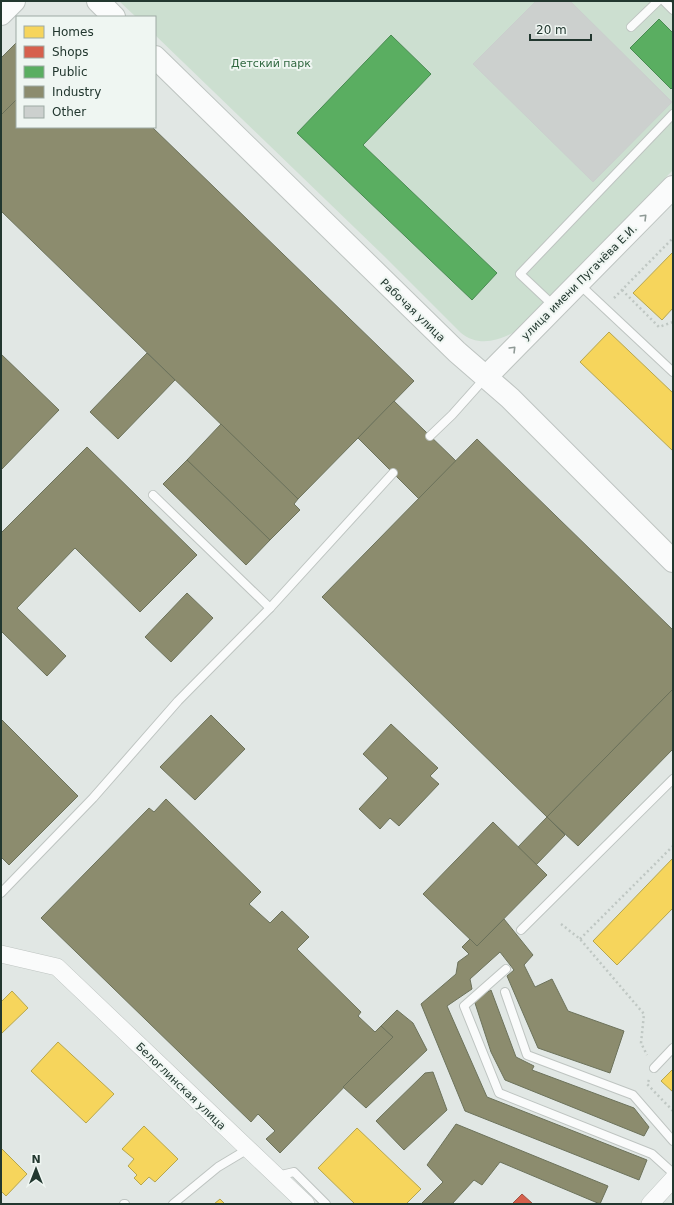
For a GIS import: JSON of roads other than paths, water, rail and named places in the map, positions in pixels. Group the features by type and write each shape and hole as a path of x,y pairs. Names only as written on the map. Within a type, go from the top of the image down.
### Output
{"main road":[{"path":"1,14 14,1"},
{"path":"98,1 113,16"},
{"name":"Рабочая улица","path":"156,58 457,352 510,398 673,561"},
{"name":"улица имени Пугачёва Е.И.","path":"486,377 673,187"}],"street":[{"name":"Белоглинская улица","path":"1,954 57,967 306,1204"},
{"path":"650,1204 673,1180"}],"lane":[{"path":"631,27 658,1"},
{"path":"664,1 673,10"},
{"path":"555,307 520,274 673,114"},
{"path":"578,283 673,372"},
{"path":"430,436 486,377"},
{"path":"1,893 93,798 178,702 270,608 393,473"},
{"path":"153,495 270,608"},
{"path":"521,930 673,779"},
{"path":"506,968 464,1006 499,1093 652,1154 673,1173"},
{"path":"505,992 527,1055 633,1095 673,1141"},
{"path":"654,1068 673,1048"},
{"path":"173,1204 218,1167 248,1149"},
{"path":"277,1176 294,1172 326,1204"}],"park label":[{"name":"Детский парк","path":"271,63"}]}
